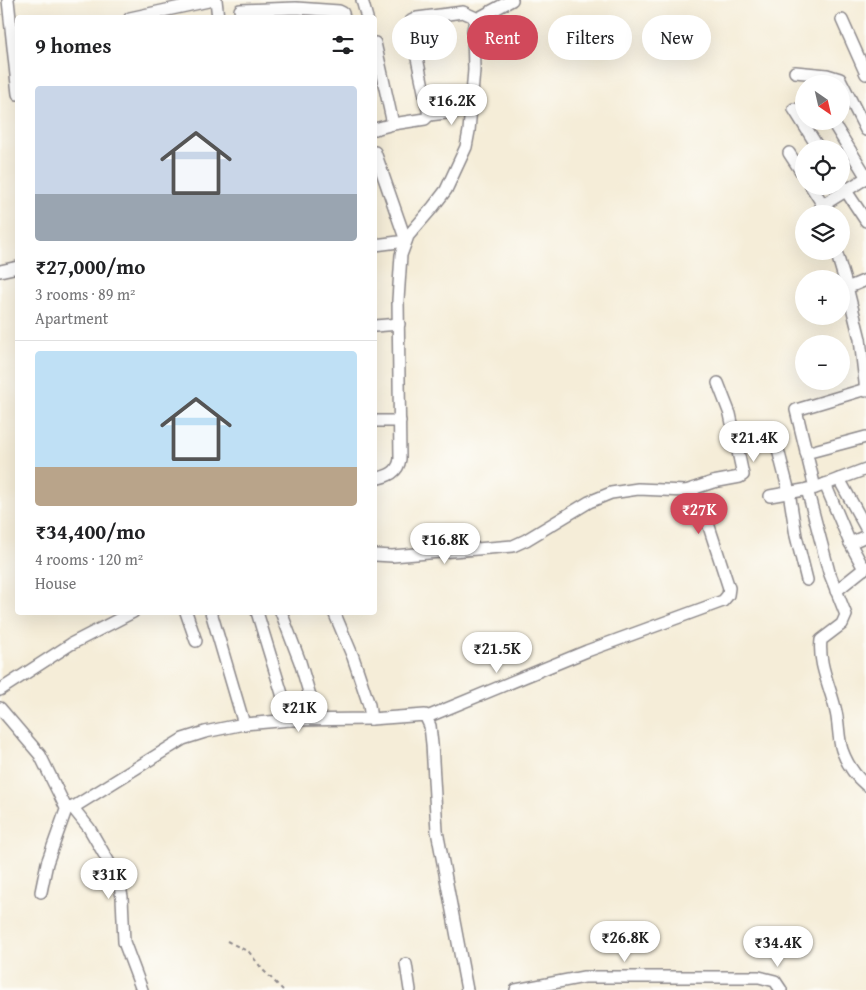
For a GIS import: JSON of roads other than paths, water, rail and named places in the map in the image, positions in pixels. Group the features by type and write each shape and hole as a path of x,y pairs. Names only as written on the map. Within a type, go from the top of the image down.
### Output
{"street":[{"path":"8,0 15,66"},
{"path":"144,15 215,0 218,15"},
{"path":"338,0 342,15"},
{"path":"362,0 366,15"},
{"path":"482,15 512,0"},
{"path":"240,9 308,5 342,15"},
{"path":"429,116 410,22 416,18 463,12 472,15"},
{"path":"842,20 866,74"},
{"path":"377,52 393,124"},
{"path":"377,478 392,474 400,464 400,262 406,241 446,190 466,147 471,110 474,60"},
{"path":"795,72 827,75 840,79 866,130"},
{"path":"794,109 813,140"},
{"path":"377,128 425,119 429,116 471,110"},
{"path":"837,130 866,177 850,185"},
{"path":"789,153 795,162"},
{"path":"377,158 406,241"},
{"path":"826,205 836,195"},
{"path":"848,195 866,221"},
{"path":"377,245 406,241"},
{"path":"0,271 15,268"},
{"path":"850,287 866,280"},
{"path":"850,300 860,339 866,390 798,404 796,413 816,487 829,572 846,613 842,624 822,639 822,661 836,712 842,749 851,769 866,785"},
{"path":"377,326 399,324"},
{"path":"377,556 513,546 589,502 611,493 638,489 686,491 713,482 742,476 728,404 718,383"},
{"path":"377,421 400,421"},
{"path":"736,443 771,436 775,438 789,492 796,536 807,580"},
{"path":"806,453 866,438"},
{"path":"770,496 816,487 866,469"},
{"path":"839,479 866,528"},
{"path":"816,487 865,568 836,591"},
{"path":"41,892 47,863 70,807 183,739 205,732 244,724 290,720 371,719 421,715 427,717 582,654 722,602 730,591 708,519 698,501 686,491"},
{"path":"850,543 866,536"},
{"path":"0,690 71,644 127,615"},
{"path":"187,615 196,641"},
{"path":"213,615 244,724"},
{"path":"258,615 290,720"},
{"path":"282,615 300,662 317,720"},
{"path":"335,615 353,657 369,705 371,719"},
{"path":"0,708 40,755 70,807 89,828 118,878 122,896 124,942 142,990"},
{"path":"427,717 432,744 437,831 467,990"},
{"path":"406,964 410,990"},
{"path":"516,990 584,976 755,977 772,980 777,983 781,990"}]}
